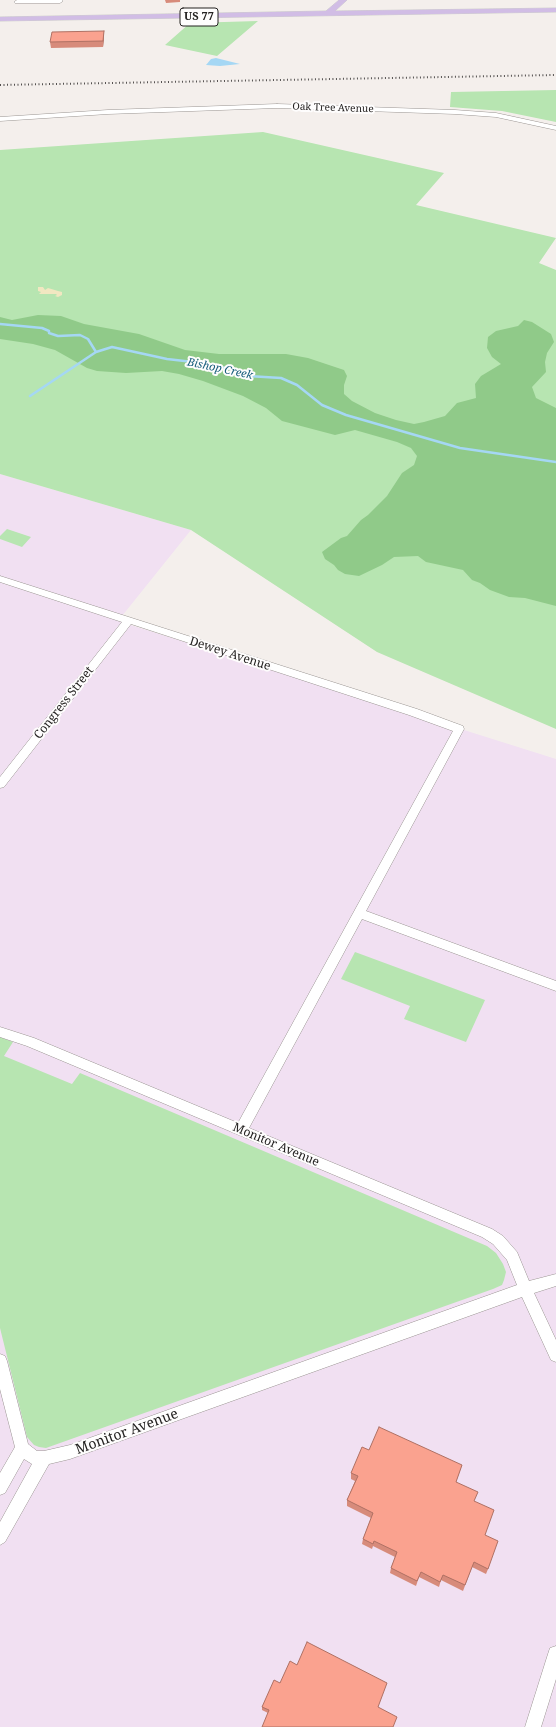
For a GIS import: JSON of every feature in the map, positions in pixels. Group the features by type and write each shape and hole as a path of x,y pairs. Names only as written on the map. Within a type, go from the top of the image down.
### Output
{"main road":[{"path":"328,14 343,0"},
{"name":"US 77","path":"0,19 556,10"}],"street":[{"path":"17,2 60,1"},
{"name":"Oak Tree Avenue","path":"0,114 31,115 252,106 448,111 496,115 556,128"},
{"name":"Oak Tree Avenue","path":"0,119 31,115"},
{"name":"Dewey Avenue","path":"0,579 459,728 359,913"},
{"name":"Congress Street","path":"0,784 128,621"},
{"path":"241,1130 359,913 556,986"},
{"name":"Monitor Avenue","path":"0,1032 30,1042 487,1233 498,1240 512,1256 525,1289"},
{"name":"Monitor Avenue","path":"44,1458 70,1452 525,1289 556,1280"},
{"path":"525,1289 556,1356"},
{"path":"0,1361 22,1448 35,1458 44,1458 0,1537"},
{"path":"0,1488 22,1448"},
{"path":"533,1727 556,1654"}],"shaded area":[{"path":"0,474 191,530 118,621 556,759 556,1727 0,1727"}],"green space":[{"path":"258,21 217,56 165,45 190,23"},
{"path":"556,90 556,122 502,111 450,107 451,92"},
{"path":"263,132 444,173 416,205 556,238 539,263 556,270 556,729 377,652 191,530 0,474 0,150"},
{"path":"38,315 61,316 84,324 139,334 185,350 219,354 286,354 308,358 344,370 347,376 344,385 344,394 352,401 375,413 414,424 445,416 457,403 476,398 475,384 481,376 501,364 492,357 487,348 488,337 496,331 518,326 524,320 532,322 551,334 554,342 547,353 545,362 546,372 532,387 536,398 556,408 556,606 525,598 509,597 490,590 480,583 472,580 463,570 426,562 418,556 394,557 382,565 359,576 345,574 325,559 322,552 341,538 347,536 361,520 387,496 402,473 414,465 417,456 411,448 397,442 355,430 335,435 282,421 266,408 243,396 179,374 162,371 126,373 97,371 87,368 55,350 33,344 0,339 0,317 12,320"},
{"path":"7,529 31,537 22,547 0,539 0,536"},
{"path":"355,952 485,1000 466,1042 404,1019 410,1006 341,979"},
{"path":"0,1037 13,1042 4,1056 72,1084 80,1073 487,1246 496,1253 503,1264 506,1272 502,1285 46,1448 34,1445 27,1437 0,1328"}],"sand":[{"path":"38,287 43,287 45,290 48,288 62,292 62,295 58,297 55,296 57,295 56,294 39,294 41,292 38,291"}],"water":[{"path":"216,58 240,64 220,66 206,65 211,59"}],"building":[{"path":"104,31 103,41 50,42 52,32"},
{"path":"379,1427 462,1465 456,1482 478,1492 474,1501 494,1510 485,1535 498,1541 488,1569 474,1562 465,1585 443,1575 440,1582 421,1572 417,1581 391,1568 397,1552 374,1541 373,1544 363,1539 373,1513 347,1500 358,1476 351,1473 362,1447 369,1450"},
{"path":"307,1642 387,1683 378,1707 397,1717 393,1727 262,1727 269,1710 262,1707 274,1680 280,1683 290,1661 297,1665"}],"waterway":[{"name":"Bishop Creek","path":"0,324 42,328 49,331 49,333 58,336 80,335 88,339 96,352"},
{"name":"Bishop Creek","path":"96,352 112,347 167,359 202,363 235,370 248,376 281,378 297,385 322,405 346,415 460,448 556,462"},
{"path":"30,396 96,352"}],"railway":[{"path":"0,85 556,75"}]}
